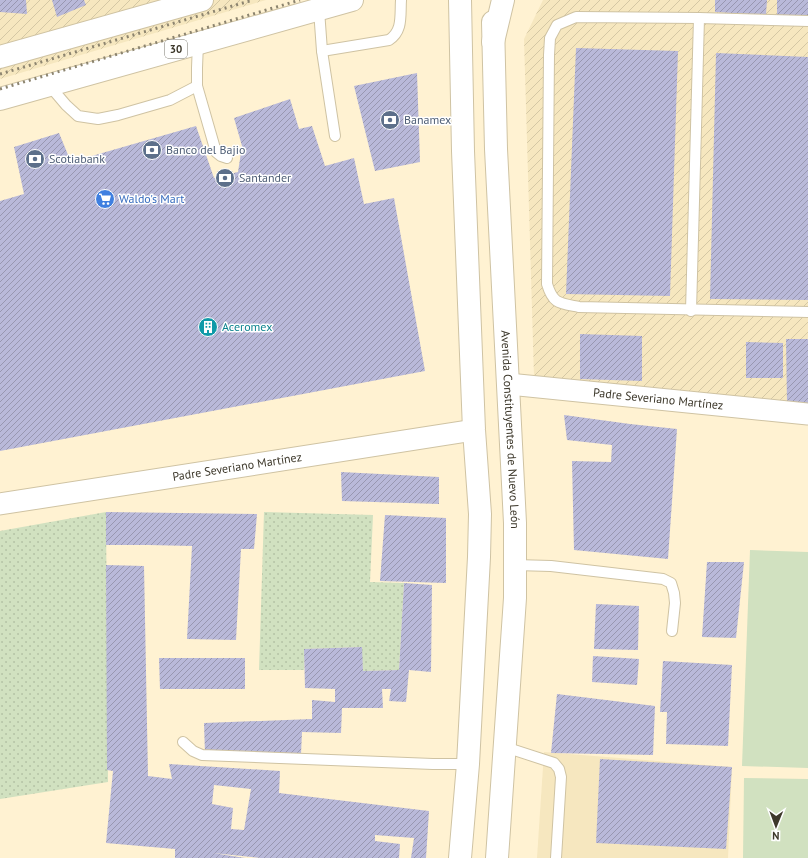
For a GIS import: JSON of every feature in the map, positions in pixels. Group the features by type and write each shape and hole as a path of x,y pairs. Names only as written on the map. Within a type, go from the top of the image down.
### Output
{"main road":[{"path":"0,57 155,10 202,0"},
{"name":"30","path":"0,99 352,0"},
{"path":"460,0 463,151 474,430 480,514 468,764 461,853"},
{"name":"Avenida Constituyentes de Nuevo León","path":"492,0 496,149 514,515 515,565 515,598 496,858"},
{"path":"493,42 503,0"}],"street":[{"name":"Padre Severiano Martínez","path":"508,384 808,414"},
{"name":"Padre Severiano Martínez","path":"0,504 474,430"}],"lane":[{"path":"322,51 389,40 396,36 399,28 401,0"},
{"path":"319,10 322,51 335,136"},
{"path":"808,21 576,17 557,25 550,38 549,55 547,284 551,296 560,304 579,307 691,311 808,312"},
{"path":"691,311 699,18"},
{"path":"198,43 197,86 216,152 227,158"},
{"path":"49,85 66,106 78,116 98,119 118,115 170,100 197,86"},
{"path":"515,565 551,566 663,579 671,583 674,593 672,631"},
{"path":"183,742 192,751 202,755 468,764"},
{"path":"505,747 554,763 559,769 561,777 556,858"}],"shaded area":[{"path":"0,0 266,0 0,79"},
{"path":"543,0 808,0 808,408 534,377 524,39"},
{"path":"544,752 732,767 728,858 537,858"}],"green space":[{"path":"106,512 108,782 0,799 0,531"},
{"path":"264,512 373,515 370,582 404,583 399,670 363,671 361,647 305,649 304,670 259,670"},
{"path":"750,550 808,552 808,768 742,766"},
{"path":"744,778 808,779 808,858 743,858"}],"building":[{"path":"0,0 26,0 27,14 0,12"},
{"path":"52,0 84,0 86,5 57,17"},
{"path":"715,0 767,0 766,15 715,12"},
{"path":"777,0 808,0 808,17 777,16"},
{"path":"576,48 678,51 670,296 566,294"},
{"path":"716,53 808,57 808,300 710,299"},
{"name":"Banamex","path":"417,73 420,162 375,171 354,86"},
{"name":"Aceromex","path":"290,99 299,129 312,126 325,166 354,158 364,204 394,198 425,371 0,451 0,201 24,194 14,147 59,133 71,162 196,126 214,178 238,172 242,146 234,118"},
{"path":"580,334 642,336 642,381 580,379"},
{"path":"786,339 808,339 808,404 787,403"},
{"path":"746,342 783,343 783,378 746,378"},
{"path":"564,415 677,429 668,559 574,550 572,461 611,462 612,445 567,440"},
{"path":"341,472 439,477 439,504 342,501"},
{"path":"106,512 257,514 254,549 241,549 236,640 187,639 192,546 106,545"},
{"path":"385,515 446,518 446,583 380,581"},
{"path":"707,562 744,562 736,638 702,637"},
{"path":"106,565 144,566 148,776 172,779 169,764 280,771 279,793 429,811 426,858 411,858 414,838 375,835 375,841 400,844 399,858 260,858 213,853 245,858 175,858 175,849 106,843 113,771 107,770","holes":["214,785 251,789 244,830 231,829 233,808 212,804"]},
{"path":"404,583 432,585 431,672 409,670 406,702 389,701 391,689 382,689 383,708 342,708 341,733 302,732 301,754 205,754 204,723 312,719 312,700 335,702 335,689 305,688 304,649 362,647 363,671 399,670"},
{"path":"596,604 639,606 638,650 594,649"},
{"path":"593,656 639,659 637,685 592,682"},
{"path":"159,658 245,658 245,689 160,689"},
{"path":"663,661 732,665 728,746 666,744 667,712 660,712"},
{"path":"557,694 655,706 653,755 551,753"},
{"path":"600,759 732,767 726,849 596,843"}],"railway":[{"path":"0,74 253,0"},
{"path":"0,89 300,0"}],"place":[{"name":"Banamex","path":"390,120"},
{"name":"Banco del Bajio","path":"152,150"},
{"name":"Scotiabank","path":"35,159"},
{"name":"Santander","path":"225,178"},
{"name":"Waldo's Mart","path":"105,199"},
{"name":"Aceromex","path":"208,327"}]}
